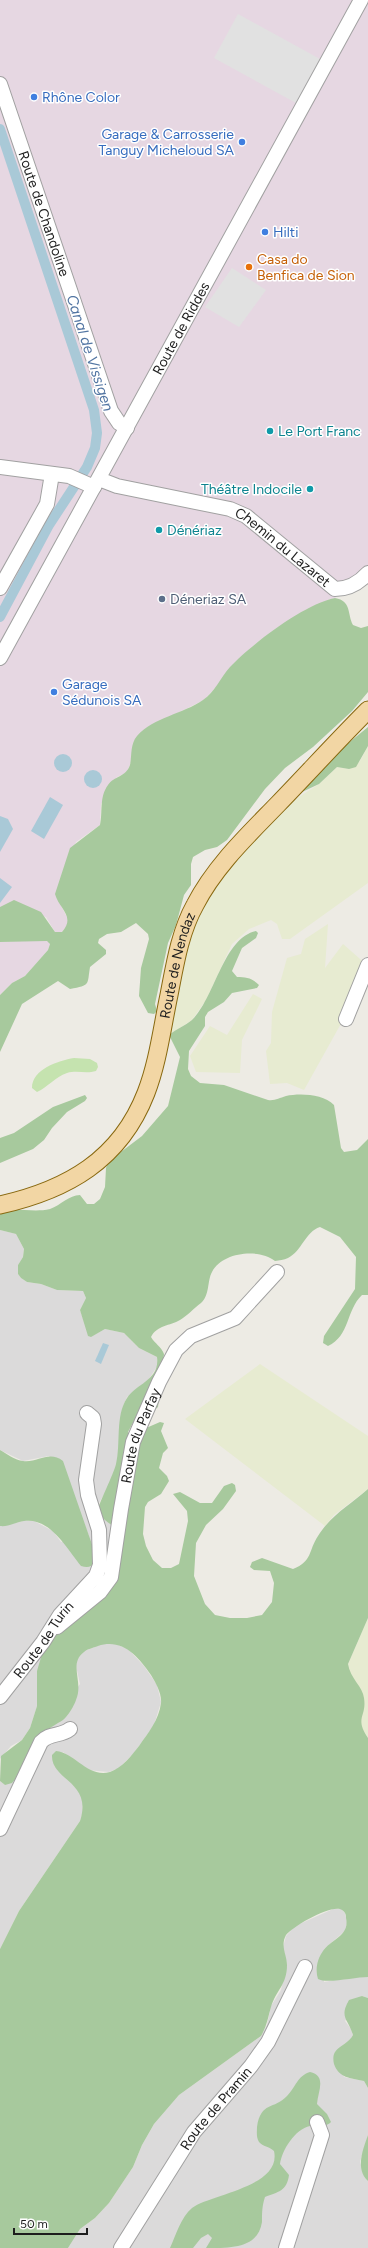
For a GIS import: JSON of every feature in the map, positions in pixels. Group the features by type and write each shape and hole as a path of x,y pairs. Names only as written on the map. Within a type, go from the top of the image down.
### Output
{"main road":[{"name":"Route de Nendaz","path":"0,1205 33,1197 75,1178 107,1154 128,1128 138,1112 150,1081 182,936 200,895 233,852 368,710"}],"street":[{"name":"Route de Riddes","path":"0,658 93,483 127,428 361,0"},
{"name":"Route de Chandoline","path":"0,84 111,411 119,423 127,428"},
{"name":"Chemin du Lazaret","path":"0,467 69,476 93,483 117,486 230,508 246,516 335,589 343,589 368,573"},
{"path":"0,588 47,504 52,474"},
{"path":"346,1019 368,965"},
{"name":"Route du Parfay","path":"53,1627 57,1627 94,1597 111,1577 123,1494 133,1442 159,1382 176,1350 191,1336 235,1318 277,1272"},
{"name":"Route de Turin","path":"0,1697 68,1606 90,1584 96,1576 100,1565 101,1550 99,1530 88,1495 86,1480 94,1424 93,1418 87,1413"},
{"path":"0,1829 41,1742 48,1735 63,1734 70,1730"},
{"name":"Route de Pramin","path":"120,2248 194,2132 250,2066 268,2042 305,1967"},
{"path":"286,2248 322,2135 317,2122"}],"shaded area":[{"path":"0,0 368,0 368,577 339,593 335,598 328,600 260,640 229,669 218,685 204,700 147,728 138,736 134,741 130,765 126,773 117,777 101,804 100,825 76,842 57,898 68,919 68,925 62,932 55,932 46,917 0,907"},
{"path":"238,14 320,59 296,103 214,58"},
{"path":"232,268 266,290 239,327 205,307"},
{"path":"30,940 48,941 50,944 48,950 25,976 12,983 0,995 0,942"},
{"path":"0,1230 16,1234 24,1249 23,1257 18,1265 18,1274 21,1278 27,1282 41,1284 57,1290 83,1291 86,1298 80,1310 84,1321 94,1335 105,1329 124,1333 139,1348 157,1357 158,1365 147,1382 127,1397 123,1406 117,1463 111,1482 99,1503 101,1517 121,1531 105,1578 37,1671 37,1706 30,1728 22,1740 11,1746 0,1759 0,1526 24,1521 34,1521 53,1531 61,1542 89,1536 78,1508 49,1456 23,1461 0,1450"},
{"path":"105,1643 116,1644 128,1649 144,1666 157,1685 161,1702 154,1725 134,1753 119,1768 109,1772 87,1770 63,1752 54,1766 72,1783 82,1796 83,1811 80,1821 19,1911 0,1949 0,1781 5,1785 80,1684 76,1666 77,1659 84,1651"},
{"path":"333,1909 341,1909 345,1913 347,1923 345,1931 324,1949 324,1982 351,1977 368,1977 368,1998 362,1996 345,2021 351,2029 353,2035 351,2039 335,2052 344,2077 364,2081 368,2088 368,2135 360,2162 365,2178 368,2181 368,2248 68,2248 80,2229 95,2218 109,2203 133,2167 142,2145 154,2124 179,2095 261,2036 267,2025 271,2006 281,1990 287,1964 283,1947 286,1936 295,1926"}],"green space":[{"path":"335,598 347,605 353,625 361,628 368,626 368,692 352,711 313,747 285,768 265,789 227,840 217,847 205,850 193,857 191,864 191,885 184,895 176,925 168,943 155,1004 157,1011 154,1014 148,1013 139,996 141,968 149,939 148,934 136,923 121,932 107,934 99,939 98,943 106,950 106,954 90,967 88,981 85,985 70,989 58,981 22,1004 0,1052 0,995 12,983 25,976 48,950 50,944 47,941 0,942 0,907 14,900 41,912 55,932 62,932 66,926 67,917 55,894 70,848 100,825 103,794 113,780 126,772 128,769 130,765 132,746 137,736 152,724 187,709 207,697 230,667 251,647 279,626 309,608"},
{"path":"368,727 368,746 356,767 349,769 337,767 319,784 302,792 302,789 340,750"},
{"path":"368,746 368,883 290,939 282,939 277,924 271,920 249,929 232,944 206,1000 192,1020 169,1035 180,970 196,920 221,875 279,810 319,784 337,767 349,769 360,761"},
{"path":"328,924 325,968 343,944 368,966 343,1020 304,1090 287,1083 270,1084 266,1051 271,1043 272,1012 287,958 301,954 305,939"},
{"path":"256,931 258,933 256,938 242,948 232,971 237,977 249,978 259,985 257,988 232,993 224,1002 208,1012 205,1017 205,1026 189,1051 188,1069 191,1076 200,1083 224,1085 268,1100 298,1095 311,1095 324,1099 334,1105 341,1148 344,1152 357,1150 368,1139 368,1295 362,1295 357,1301 340,1336 335,1342 328,1346 323,1343 324,1336 355,1289 356,1257 340,1237 320,1227 315,1229 297,1251 286,1259 275,1261 260,1254 251,1253 232,1256 224,1260 217,1265 212,1272 204,1300 180,1320 157,1330 151,1337 164,1354 158,1407 153,1411 137,1415 128,1432 130,1435 160,1422 164,1423 161,1431 168,1448 163,1453 159,1468 167,1476 169,1481 161,1494 148,1502 145,1507 143,1534 146,1546 153,1560 162,1568 171,1568 179,1564 188,1521 187,1511 173,1494 180,1492 200,1503 212,1503 224,1486 232,1483 235,1485 236,1491 223,1509 206,1525 196,1543 194,1576 205,1604 215,1615 230,1618 247,1618 262,1615 272,1602 274,1583 270,1571 254,1570 250,1567 252,1562 262,1558 293,1569 304,1563 318,1536 329,1522 368,1489 368,1618 348,1664 351,1674 363,1694 364,1709 361,1721 368,1738 368,1977 334,1981 318,1979 317,1968 321,1954 326,1947 343,1933 345,1929 346,1915 342,1910 337,1909 322,1912 296,1926 286,1935 284,1939 287,1972 273,2001 261,2036 179,2095 154,2124 142,2145 133,2167 109,2203 95,2218 80,2229 68,2248 0,2248 0,1949 19,1911 80,1821 82,1808 81,1797 77,1789 58,1771 53,1764 52,1755 56,1751 63,1753 95,1772 102,1773 114,1770 130,1757 156,1721 160,1709 161,1696 151,1675 141,1661 129,1650 115,1644 107,1644 87,1650 79,1657 77,1662 78,1693 71,1711 63,1720 46,1732 22,1771 12,1783 5,1785 0,1781 1,1756 22,1740 30,1728 37,1706 37,1671 42,1654 51,1640 105,1578 121,1531 104,1519 99,1513 98,1509 116,1464 123,1405 131,1393 147,1380 155,1371 157,1357 139,1348 124,1333 105,1329 91,1337 88,1336 80,1310 86,1298 83,1291 57,1290 41,1284 27,1282 21,1278 18,1274 18,1265 23,1257 24,1249 16,1234 0,1230 0,1211 50,1209 76,1195 80,1195 87,1204 94,1204 100,1199 105,1187 106,1168 109,1161 142,1136 168,1106 180,1057 169,1035 192,1020 207,998 227,956 235,945 245,936"},
{"path":"253,994 262,999 242,1040 240,1073 196,1072 190,1056 210,1026 227,1035"},
{"path":"74,1058 90,1059 97,1063 98,1067 96,1071 92,1072 67,1073 37,1092 32,1088 33,1081 41,1071 61,1061"},
{"path":"85,1095 87,1098 85,1101 67,1112 52,1128 44,1140 33,1149 0,1163 0,1138 14,1133 53,1107"},
{"path":"260,1364 368,1436 368,1489 334,1515 325,1526 185,1419"},
{"path":"0,1450 23,1461 53,1457 63,1461 96,1556 96,1562 94,1564 88,1567 81,1566 64,1543 50,1529 42,1524 33,1521 24,1521 6,1526 0,1526"},
{"path":"368,1618 368,1738 362,1729 360,1719 364,1706 360,1689 349,1672 348,1664"},
{"path":"362,1996 368,1998 368,2088 364,2081 342,2075 336,2069 333,2061 335,2052 353,2035 345,2018 346,2006 349,2000"},
{"path":"310,2072 315,2074 320,2080 317,2104 327,2114 331,2122 324,2126 310,2126 304,2128 294,2136 286,2147 280,2164 289,2175 288,2180 284,2188 265,2197 260,2231 249,2242 234,2247 206,2248 212,2238 208,2234 201,2238 193,2248 170,2248 182,2221 192,2208 201,2203 243,2188 257,2181 267,2173 274,2163 274,2151 262,2145 258,2140 257,2127 259,2119 265,2109 287,2096 299,2079"},
{"path":"368,2135 368,2181 362,2171 361,2159"}],"water":[{"path":"63,754 67,755 71,759 71,767 67,771 63,772 59,771 55,767 54,763 55,759 59,755"},
{"path":"93,770 97,771 101,775 101,783 97,787 93,788 89,787 85,783 84,779 85,775 89,771"},
{"path":"50,797 63,805 44,839 31,831"},
{"path":"0,816 8,819 13,829 0,852"},
{"path":"0,878 12,887 0,903"},
{"path":"103,1343 109,1345 101,1364 95,1361"}],"waterway":[{"name":"Canal de Vissigen","path":"0,129 94,410 97,433 95,448 87,467 49,525 0,617"}],"place":[{"name":"Rhône Color","path":"34,97"},
{"name":"Garage & Carrosserie Tanguy Micheloud SA","path":"242,142"},
{"name":"Hilti","path":"265,232"},
{"name":"Casa do Benfica de Sion","path":"249,267"},
{"name":"Le Port Franc","path":"270,431"},
{"name":"Théâtre Indocile","path":"310,489"},
{"name":"Dénériaz","path":"159,530"},
{"name":"Déneriaz SA","path":"162,599"},
{"name":"Garage Sédunois SA","path":"54,692"}]}
